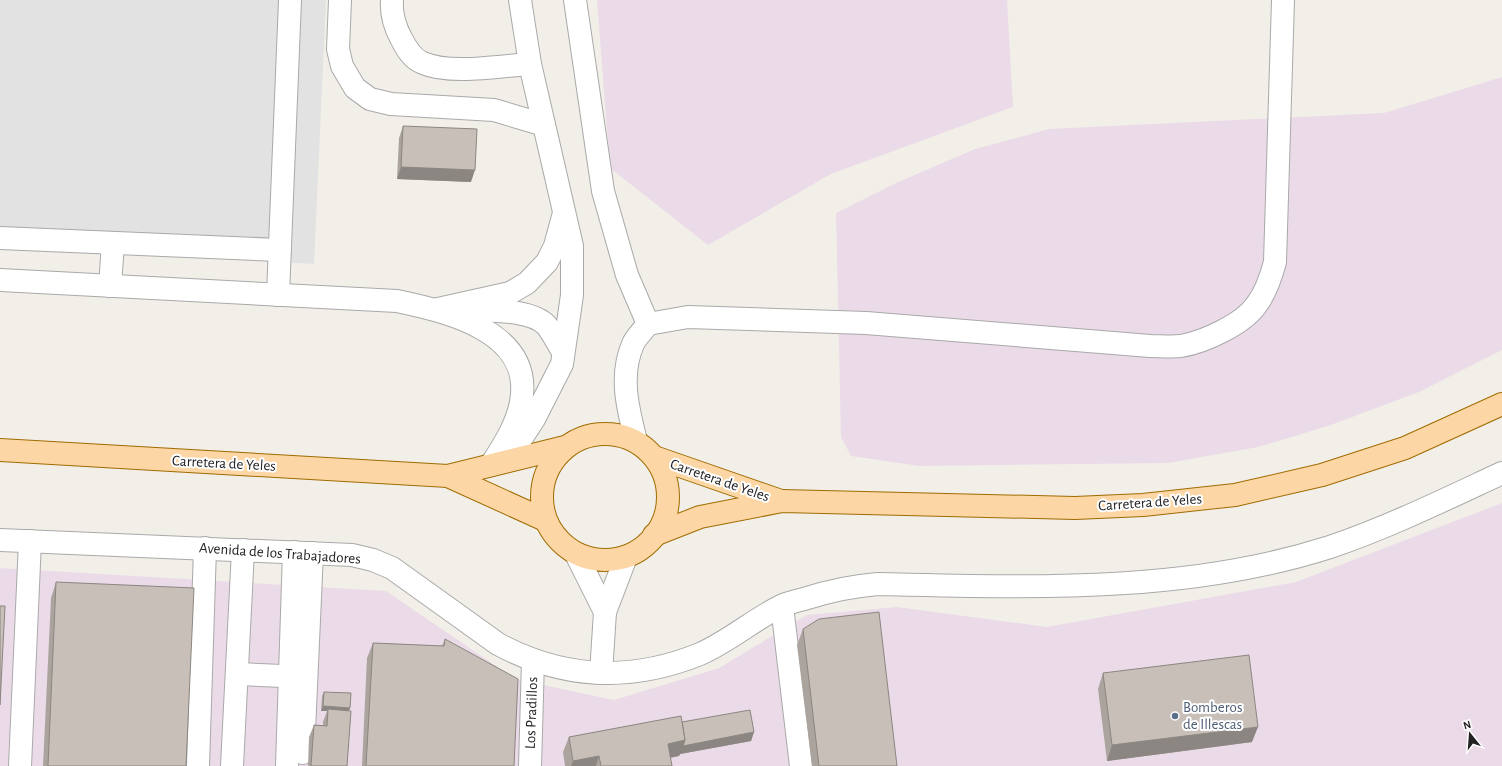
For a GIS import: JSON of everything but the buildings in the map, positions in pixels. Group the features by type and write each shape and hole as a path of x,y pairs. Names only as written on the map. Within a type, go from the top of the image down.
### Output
{"main road":[{"name":"Carretera de Yeles","path":"654,534 700,517 782,501 1075,508 1144,505 1235,495 1322,475 1405,448 1502,404"},
{"path":"615,434 636,441 658,458 666,479 669,494 666,516 654,534 626,557 608,561 576,554 559,542 545,520 543,480 565,447 588,435 615,434"},
{"name":"Carretera de Yeles","path":"0,450 448,476 565,447"},
{"name":"Carretera de Yeles","path":"658,458 782,501"},
{"name":"Carretera de Yeles","path":"448,476 545,520"}],"street":[{"path":"278,295 290,0"},
{"path":"340,0 338,49 342,66 355,88 370,99 391,104 494,110 544,125"},
{"path":"392,0 391,8 398,33 408,52 422,63 444,69 530,64"},
{"path":"499,463 534,419 562,364 572,296 572,246 530,64 520,0"},
{"path":"576,0 603,191 626,275 648,324"},
{"path":"636,441 628,411 625,372 633,343 648,324 688,317 866,323 1150,346 1180,346 1208,339 1237,323 1257,305 1271,279 1275,262 1282,0"},
{"path":"438,310 510,293 527,284 547,262 555,246 564,212"},
{"path":"0,238 280,250"},
{"path":"110,286 112,243"},
{"path":"0,280 397,301 438,310 464,319 490,333 510,351 522,377 521,402 499,463"},
{"path":"438,310 497,311 528,315 538,318 546,326 563,352"},
{"name":"Avenida de los Trabajadores","path":"0,540 352,555 373,560 392,568 498,644 533,660 556,668 601,674 638,671 676,662 701,653 782,606 850,586 878,584 1047,587 1134,583 1211,575 1273,562 1330,546 1426,509 1502,472"},
{"path":"20,766 30,541"},
{"path":"198,766 205,548"},
{"path":"232,766 243,550"},
{"path":"287,766 298,677 303,553"},
{"path":"576,554 605,612"},
{"path":"601,674 605,612 626,557"},
{"path":"782,606 801,766"},
{"name":"Los Pradillos","path":"530,766 533,660"},
{"path":"237,674 298,677"},
{"path":"298,677 302,766"}],"shaded area":[{"path":"0,0 326,0 314,264 0,246"},
{"path":"597,0 1007,0 1013,107 831,174 708,245 610,168"},
{"path":"1502,77 1502,350 1419,392 1328,426 1258,447 1168,463 920,466 851,456 841,437 836,213 896,183 975,149 1049,129 1384,113"},
{"path":"1502,503 1502,766 0,766 0,568 386,591 515,679 614,700 719,668 807,615 897,607 1047,627 1296,582"}],"place":[{"name":"Bomberos de Illescas","path":"1175,716"}]}
